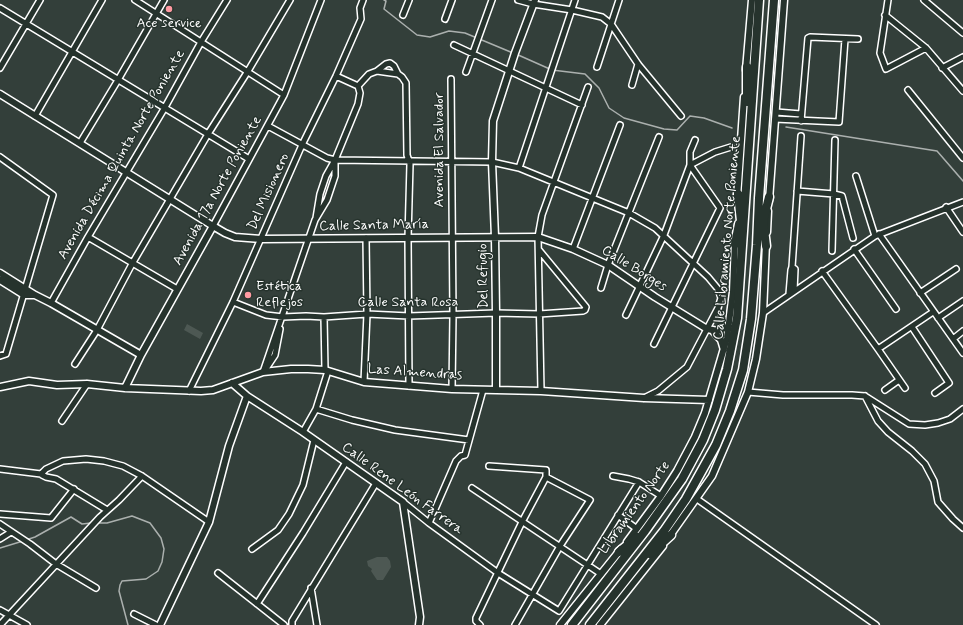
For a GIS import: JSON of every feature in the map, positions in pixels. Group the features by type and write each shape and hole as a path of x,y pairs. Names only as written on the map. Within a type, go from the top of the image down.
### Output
{"highway":[{"name":"Calle Libramiento Norte Poniente","path":"572,625 622,555 682,479 703,440 715,410 728,369 737,318 739,242 746,196 759,0"},
{"name":"Calle Libramiento Norte Poniente","path":"590,625 638,564 667,533 716,445 744,370 750,319 762,246 759,198 774,0"},
{"path":"747,67 747,114 750,132"},
{"path":"738,194 740,218 739,242"},
{"path":"740,218 746,196"},
{"path":"762,246 763,222 769,197"},
{"path":"759,198 763,222"},
{"path":"622,555 641,530"},
{"path":"650,563 667,533"},
{"path":"638,564 656,550"}],"street":[{"path":"0,68 40,0"},
{"path":"35,116 102,0"},
{"path":"134,0 284,95"},
{"path":"80,143 164,0"},
{"name":"Avenida Décima Quinta Norte Poniente","path":"51,303 88,237 164,109 201,42 227,0"},
{"path":"75,364 97,330 132,264 208,134 248,72 290,0"},
{"name":"Avenida 17a Norte Poniente","path":"125,388 141,355 284,95 321,0"},
{"name":"Del Misionero","path":"189,391 233,302 302,145 336,76 360,19 360,8 363,0"},
{"path":"403,15 409,0"},
{"path":"445,19 452,0"},
{"path":"466,72 492,0"},
{"path":"518,0 534,2 602,17 611,24 638,64 681,116"},
{"path":"519,168 575,0"},
{"path":"597,67 619,0"},
{"name":"Libramiento Norte","path":"641,530 677,471 695,437 709,400 724,350 729,326 739,242 738,194 752,0"},
{"path":"603,624 650,563 667,533 697,499 712,476 748,392 756,360 763,313 762,246 769,197 784,0"},
{"path":"888,0 880,53 886,68 926,48"},
{"path":"924,0 963,33"},
{"name":"Del Refugio","path":"496,389 495,237 492,162 493,121 534,2"},
{"path":"0,8 164,109 249,159"},
{"path":"885,15 926,48 963,92"},
{"path":"801,121 808,38 858,40"},
{"path":"775,119 839,122 845,39"},
{"path":"454,46 582,104"},
{"path":"942,68 963,57"},
{"path":"358,86 370,74 390,63 394,66 398,74 406,83 407,155 410,164 408,238 410,386"},
{"path":"632,85 638,64"},
{"path":"377,71 398,74"},
{"path":"263,372 271,362 277,349 283,316 315,220 320,194 326,176 335,160 358,104 360,93 358,86 336,76"},
{"name":"Avenida El Salvador","path":"451,79 453,161 452,388"},
{"path":"541,391 538,237 542,215 588,86"},
{"path":"908,90 963,158"},
{"name":"Calle Santa María","path":"0,94 213,226 235,237 261,239 538,237"},
{"path":"776,112 801,114"},
{"path":"785,120 786,113"},
{"path":"573,249 620,125"},
{"path":"268,126 327,158 335,160 492,162 519,168 645,221 664,235 694,263 718,289 721,295 710,330 687,367 658,390 644,398"},
{"path":"791,293 791,270 801,136"},
{"path":"601,288 608,265 659,137"},
{"path":"626,315 664,235 690,165 690,152 695,140"},
{"path":"832,251 835,140"},
{"path":"690,165 715,152 731,147"},
{"path":"0,157 53,195 6,354 0,356"},
{"path":"315,220 327,200 335,176 335,160"},
{"path":"654,344 720,208 690,165"},
{"path":"856,176 877,235 963,353"},
{"path":"797,191 842,196 853,238"},
{"path":"763,313 854,249 877,235 946,207 963,202"},
{"path":"946,207 963,232"},
{"path":"88,237 177,289"},
{"name":"Calle Borges","path":"538,237 573,249 608,265 672,308 710,330 721,340 724,350"},
{"path":"364,382 367,314 366,238"},
{"path":"854,249 896,309"},
{"name":"Calle Santa Rosa","path":"233,302 266,315 324,317 367,314 410,316 496,313 539,314 585,310 586,307 539,250"},
{"path":"920,293 956,269"},
{"path":"822,272 905,388"},
{"path":"0,273 25,292"},
{"path":"0,280 51,303 141,355"},
{"path":"938,318 963,301"},
{"path":"878,349 932,312"},
{"path":"304,432 316,409 326,370 324,317"},
{"path":"710,330 722,329 729,326"},
{"path":"912,327 949,383 935,393"},
{"path":"953,339 963,332"},
{"name":"Las Almendras","path":"0,387 29,382 87,384 125,388 189,391 213,390 263,372 291,369 326,370 364,382 410,386 709,400"},
{"path":"885,390 899,380"},
{"path":"62,421 87,384"},
{"name":"Calle Rene León Farrera","path":"232,384 247,396 304,432 403,502 429,523 498,573 559,611 588,565"},
{"path":"429,523 456,460 465,455 483,390"},
{"path":"748,392 782,395 865,396 909,424 925,425 938,423 950,419 963,409"},
{"path":"160,625 209,522 229,446 247,396"},
{"path":"865,396 878,421 888,432 912,451 925,464 934,481 938,502 963,528"},
{"path":"316,409 352,420 395,430 469,440"},
{"path":"252,549 278,530 289,514 303,485 314,440"},
{"path":"42,474 46,469 63,461 86,459 123,466 142,476 209,522"},
{"path":"257,604 303,533 346,462"},
{"path":"480,625 476,621 522,522 546,477 546,470 489,466"},
{"path":"0,469 42,474 43,476 56,479 107,510"},
{"path":"0,625 100,517 142,476"},
{"path":"613,476 639,482 661,496"},
{"path":"515,625 560,546 590,500 546,477"},
{"path":"588,565 639,482"},
{"path":"292,625 292,621 311,588 376,483"},
{"path":"472,488 601,574"},
{"path":"0,514 51,518 74,489"},
{"path":"697,499 876,625"},
{"path":"403,502 420,617 418,625"},
{"path":"618,515 641,530"},
{"path":"0,524 56,564 96,588"},
{"path":"0,539 13,533"},
{"name":"Libramiento Norte","path":"560,625 601,574 622,555"},
{"path":"218,573 284,625"},
{"path":"311,588 317,625"},
{"path":"0,610 27,625"},
{"path":"134,614 156,625"}],"shaded area":[{"path":"187,324 203,333 200,339 184,330"},
{"path":"377,557 387,557 390,561 391,567 383,580 377,580 371,571 372,569 368,566 367,561"}],"waterway":[{"path":"384,0 386,1 384,9 417,35 430,37 449,31 465,33 513,53"},
{"path":"516,54 552,70 585,74 599,88 609,108 624,118 664,129 677,130 690,116 704,118 732,128"},
{"path":"786,127 937,151 963,181"},
{"path":"97,523 107,523 132,516 150,523 161,538 164,549 162,562 158,571 146,579 122,581 120,585 119,591 128,625"},
{"path":"26,540 35,537 71,517 82,524 91,523"},
{"path":"0,548 23,541"}],"place":[{"name":"Ace service","path":"169,9"},
{"name":"Estética Reflejos","path":"248,295"}]}
